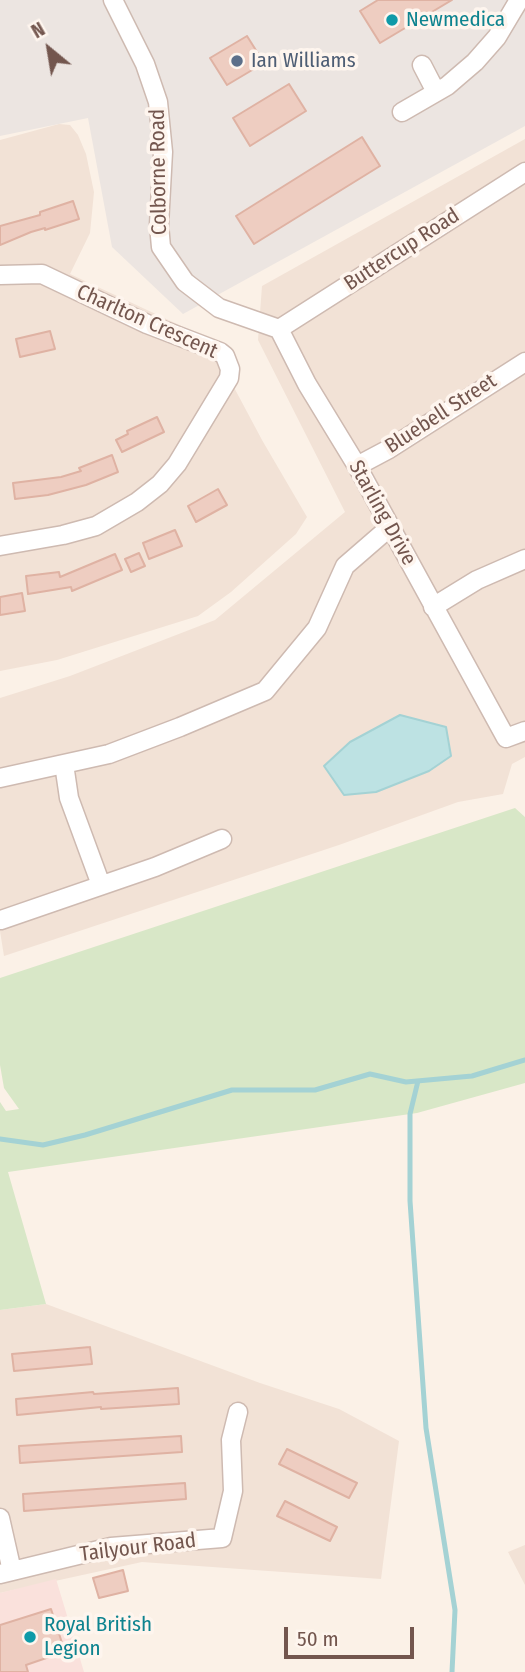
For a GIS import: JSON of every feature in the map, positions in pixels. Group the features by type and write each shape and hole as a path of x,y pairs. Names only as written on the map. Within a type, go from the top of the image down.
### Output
{"street":[{"name":"Colborne Road","path":"113,0 145,64 159,102 163,152 159,225 161,247 185,282 219,308 279,329"},
{"path":"402,112 436,92 475,62 497,37 519,0"},
{"path":"422,65 436,92"},
{"name":"Buttercup Road","path":"279,329 525,172"},
{"name":"Charlton Crescent","path":"0,275 42,274 147,324 220,352 225,356 230,369 229,378 177,464 160,484 138,502 96,526 0,546"},
{"name":"Starling Drive","path":"279,329 307,384 357,466 506,738 525,731"},
{"name":"Bluebell Street","path":"357,466 389,449 525,362"},
{"path":"0,778 109,754 265,691 317,628 345,566 390,527"},
{"path":"433,607 477,580 525,559"},
{"path":"64,764 69,798 101,885"},
{"path":"1,920 155,867 222,839"},
{"name":"Tailyour Road","path":"0,1518 6,1572 111,1547 222,1538 233,1491 231,1440 238,1412"}],"shaded area":[{"path":"0,0 525,0 525,126 183,314 112,247 88,118 0,136"},
{"path":"59,124 70,125 78,135 86,154 94,192 90,233 70,274 192,331 222,365 307,517 296,534 231,592 198,616 57,660 0,671 0,140"},
{"path":"525,139 525,757 512,764 503,794 458,802 339,845 4,956 0,931 0,698 70,676 215,620 345,512 258,340 262,286"},
{"path":"46,1304 260,1383 339,1409 399,1441 381,1579 142,1562 0,1593 0,1310"},
{"path":"525,1545 525,1585 508,1552"},
{"path":"56,1579 84,1672 0,1672 0,1593"}],"green space":[{"path":"515,808 525,817 525,1083 417,1113 8,1172 46,1304 0,1310 0,1102 6,1111 19,1109 4,1088 0,1065 0,978"}],"water":[{"path":"400,715 446,727 451,756 429,771 376,792 344,795 324,766 350,742"}],"building":[{"name":"Newmedica","path":"378,0 452,0 380,43 360,11"},
{"name":"Ian Williams","path":"247,36 264,63 227,85 210,58"},
{"path":"289,84 306,111 250,146 233,118"},
{"path":"362,137 380,166 254,244 236,216"},
{"path":"73,201 79,219 31,232 0,245 0,226 40,215 40,212"},
{"path":"50,331 55,349 20,357 16,339"},
{"path":"157,417 164,432 122,452 116,440 128,434 127,431"},
{"path":"112,455 118,472 86,485 48,495 15,499 13,483 61,477 81,471 79,468"},
{"path":"218,489 227,505 196,522 188,506"},
{"path":"175,530 182,546 149,559 143,543"},
{"path":"139,553 145,566 131,572 125,559"},
{"path":"115,554 122,570 72,591 71,587 28,594 26,576 59,572 60,577"},
{"path":"22,593 25,611 0,615 0,597"},
{"path":"90,1347 92,1364 14,1371 12,1354"},
{"path":"178,1388 179,1404 101,1407 17,1415 16,1399"},
{"path":"181,1436 182,1452 20,1463 19,1446"},
{"path":"287,1449 357,1483 349,1498 279,1464"},
{"path":"185,1483 186,1499 24,1511 23,1494"},
{"path":"285,1501 337,1527 330,1541 277,1516"},
{"path":"123,1570 128,1591 99,1598 93,1578"},
{"name":"Royal British Legion","path":"51,1609 64,1649 57,1651 58,1654 26,1665 28,1672 0,1672 0,1625"}],"waterway":[{"path":"0,1139 43,1145 85,1135 232,1090 315,1090 370,1074 406,1082 472,1076 525,1060"},
{"path":"418,1081 410,1114 410,1201 426,1428 455,1610 452,1672"}],"place":[{"name":"Newmedica","path":"392,20"},
{"name":"Ian Williams","path":"237,61"},
{"name":"Royal British Legion","path":"30,1637"}]}
